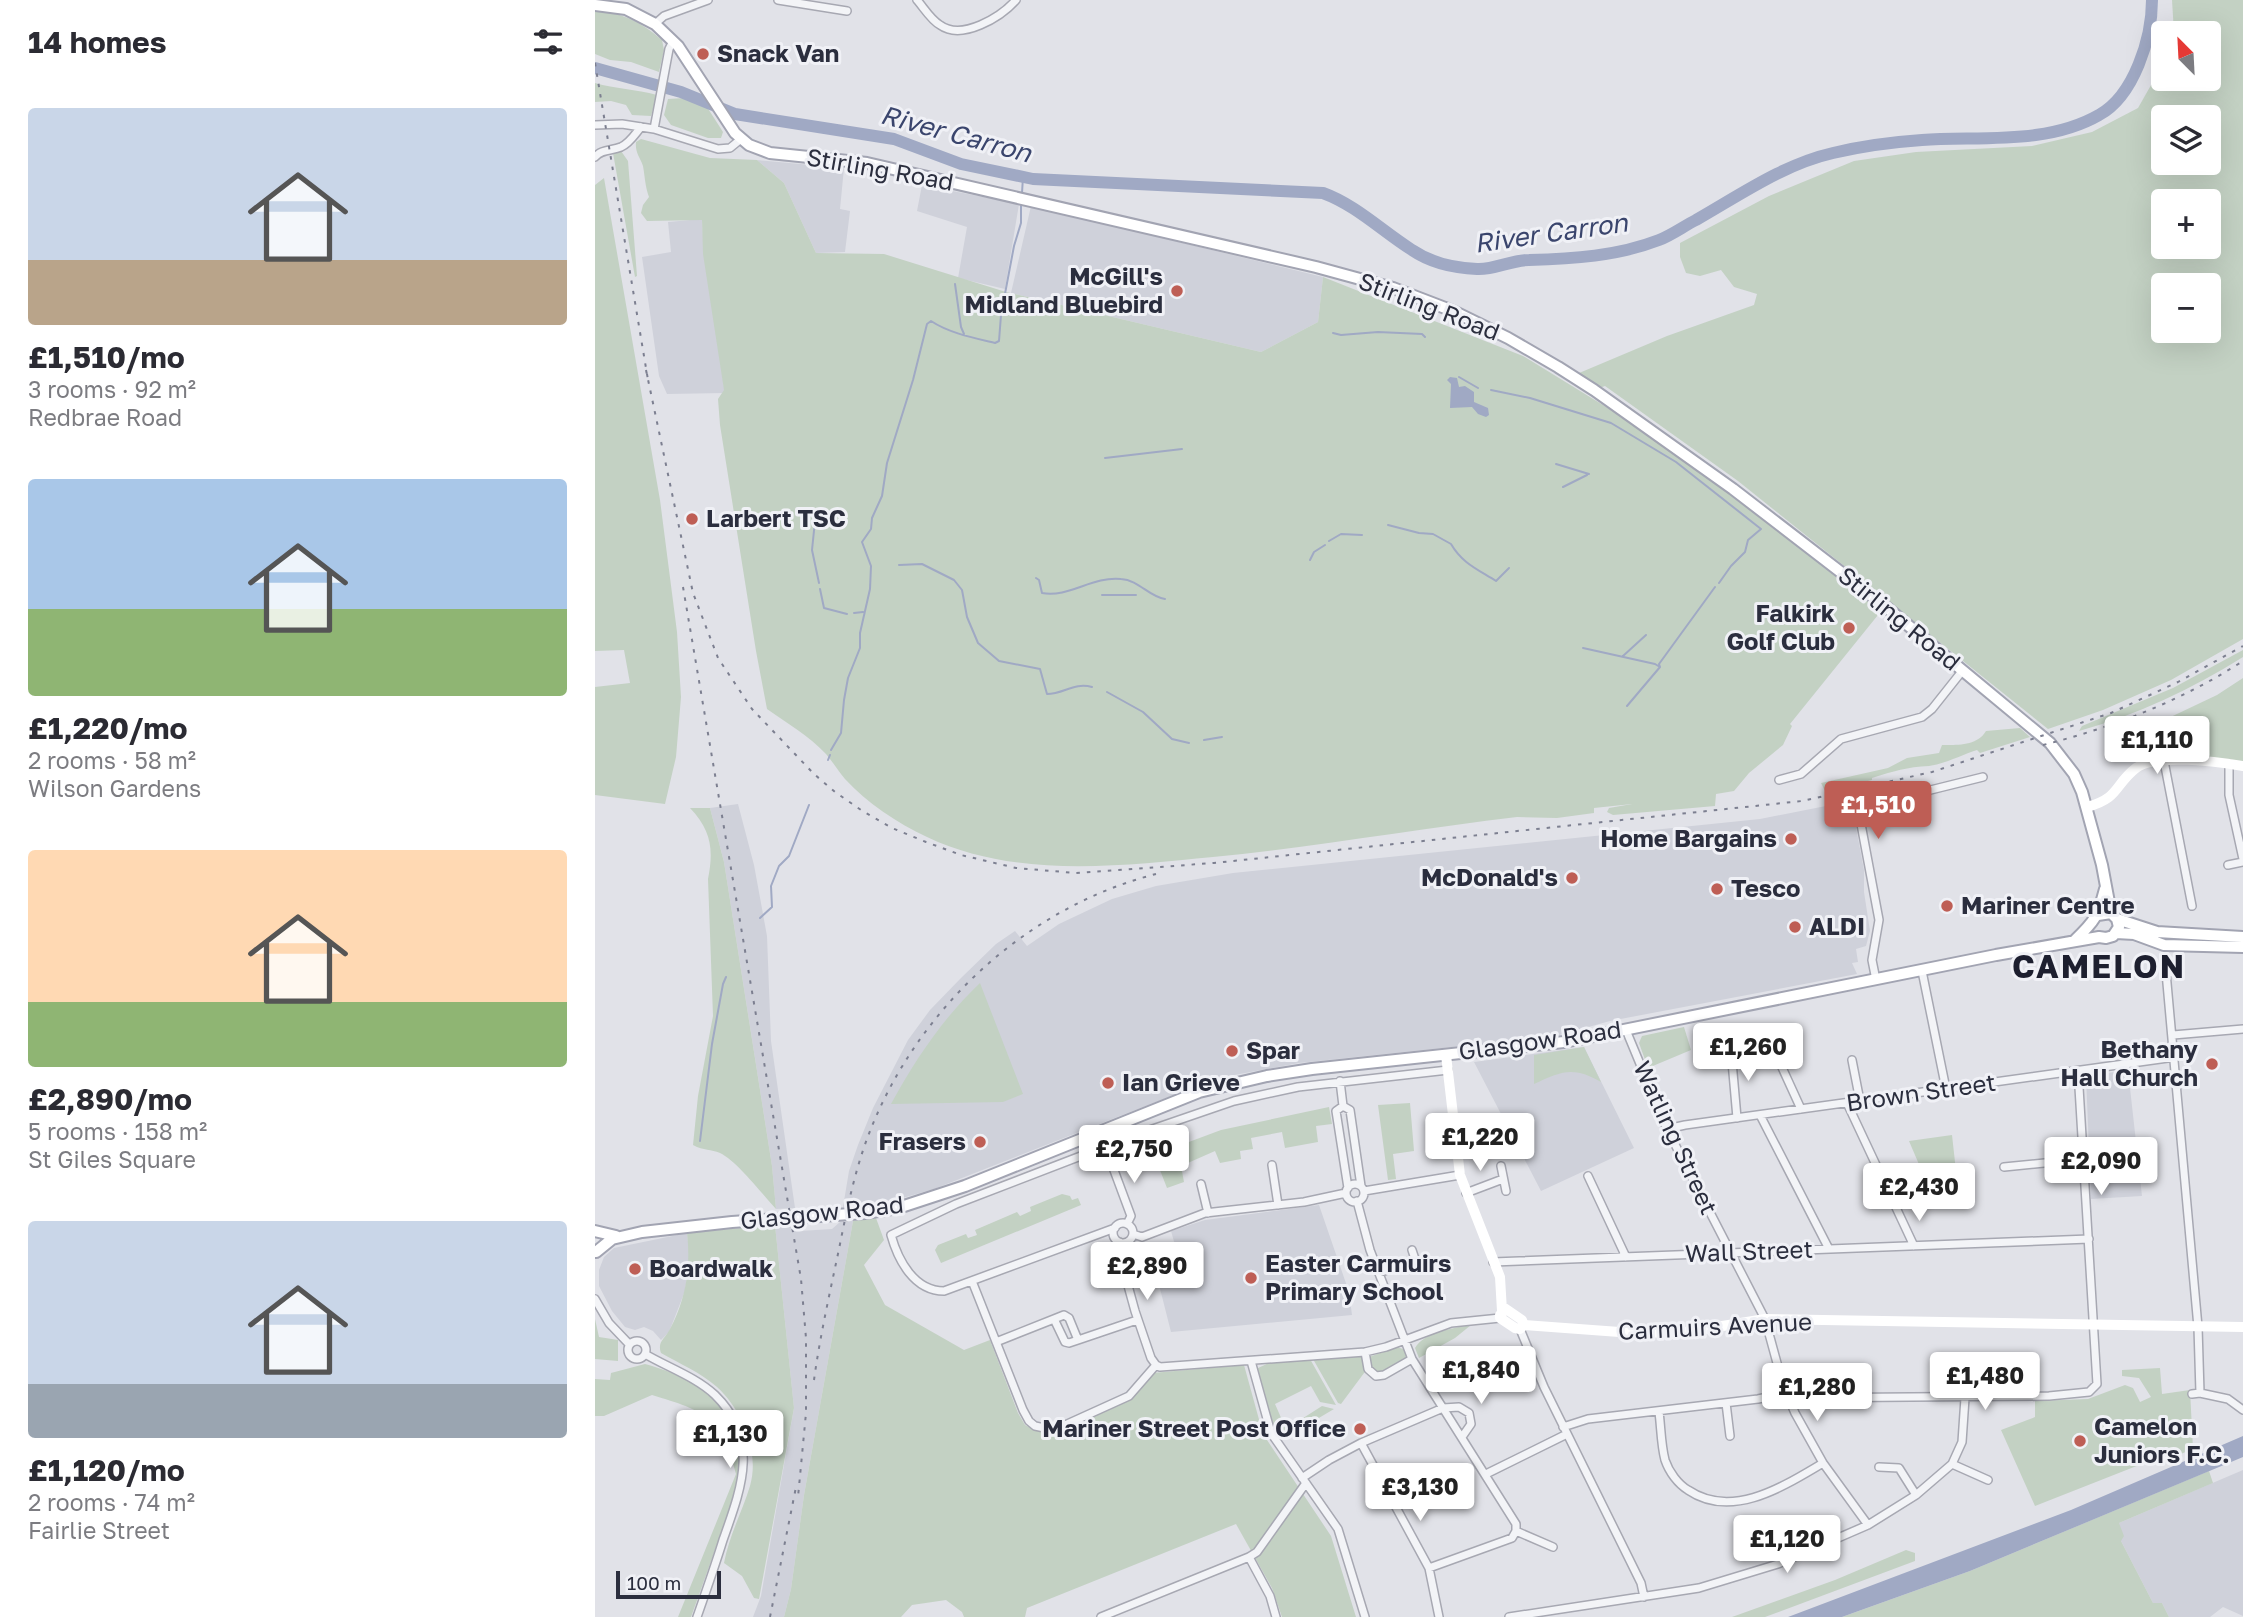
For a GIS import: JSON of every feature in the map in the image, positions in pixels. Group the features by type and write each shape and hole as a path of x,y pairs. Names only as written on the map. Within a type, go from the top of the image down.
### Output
{"main road":[{"name":"Stirling Road","path":"595,5 626,9 655,24 673,41 741,139 769,153 867,163 1028,199 1393,288 1453,311 1508,338 1594,390 1733,489 1886,607 2050,743 2074,774 2087,807 2114,916"},
{"name":"Stirling Road","path":"2095,919 2105,887"},
{"path":"2095,919 2094,931 2099,937 2110,938 2119,926 2114,916"},
{"path":"2073,942 2095,919 2114,916 2157,932 2243,937"},
{"path":"2116,933 2134,934 2164,945 2243,947"},
{"name":"Glasgow Road","path":"622,1236 732,1222 881,1211 938,1196 1161,1106 1231,1083 1312,1069 1564,1042 2099,937"},
{"path":"595,1231 608,1236 622,1236"},
{"path":"595,1231 598,1241 595,1253"},
{"path":"595,1253 607,1241 622,1236"}],"street":[{"path":"655,24 664,16 708,0"},
{"path":"778,0 847,11"},
{"path":"921,1 939,25 950,30 968,29 1002,13 1016,0"},
{"path":"654,129 673,41"},
{"path":"595,125 622,124 654,129 717,149 730,148 741,139"},
{"path":"595,157 600,152 621,147 629,142 641,127"},
{"path":"1779,780 1791,778 1811,766 1841,739 1923,717 1963,670"},
{"path":"2087,807 2111,797 2133,771 2143,764 2164,761 2243,766"},
{"path":"2164,761 2192,906"},
{"path":"2228,865 2243,860 2229,795 2229,764"},
{"path":"1876,980 1872,960 1879,920 1858,808 1983,777"},
{"path":"1791,778 1793,787"},
{"path":"2165,961 2198,1327 2196,1393 2228,1399 2243,1410"},
{"path":"1922,971 1946,1089"},
{"path":"2173,1035 2243,1029"},
{"name":"Watling Street","path":"1626,1030 1667,1129 1765,1319 1787,1395 1823,1463 1868,1525"},
{"path":"1731,1050 1737,1118"},
{"path":"1446,1055 1460,1175 1502,1289 1504,1313"},
{"name":"Brown Street","path":"1667,1129 2175,1057"},
{"path":"1852,1060 1860,1101"},
{"path":"1780,1063 1801,1109"},
{"name":"Glasgow Road","path":"972,1281 944,1291 935,1291 913,1279 891,1234 957,1204 1105,1146 1234,1101 1298,1087 1448,1070"},
{"path":"1486,1474 1588,1419 1787,1395 1965,1398 2089,1392 2097,1384 2078,1071"},
{"path":"1340,1081 1343,1106"},
{"path":"1847,1103 1914,1246"},
{"path":"1343,1106 1350,1110 1362,1189 1362,1197 1357,1201 1350,1200 1347,1190 1336,1111 1343,1106"},
{"path":"1760,1115 1829,1249"},
{"path":"1105,1146 1131,1216 1127,1224"},
{"path":"2004,1167 2084,1158"},
{"path":"1272,1165 1278,1205"},
{"path":"1016,1166 1021,1179"},
{"path":"1501,1166 1506,1191"},
{"path":"1133,1234 1142,1237 1208,1213 1278,1205 1347,1190 1356,1184 1362,1189 1460,1175"},
{"path":"1588,1176 1626,1257"},
{"path":"1466,1193 1503,1179"},
{"path":"1201,1184 1208,1213"},
{"path":"1357,1201 1379,1273 1412,1359 1516,1524 1512,1538 1429,1568"},
{"path":"1133,1234 1132,1228 1121,1223 1115,1228 972,1281 1028,1421 1035,1426 1054,1430 1129,1396 1156,1365"},
{"path":"1115,1228 1114,1235 1120,1242"},
{"path":"1120,1242 1127,1241 1133,1234"},
{"name":"Wall Street","path":"1493,1262 2089,1239"},
{"path":"1120,1242 1118,1249 1137,1320 1151,1358 1160,1367 1364,1352 1451,1322 1504,1313 1523,1320 1522,1327 1565,1431 1641,1583 1644,1597"},
{"path":"1379,1273 1415,1259 1412,1250"},
{"path":"595,1299 610,1323 629,1344"},
{"path":"996,1342 1064,1315 1069,1318 1078,1340"},
{"path":"1055,1319 1065,1342 1069,1343 1137,1320"},
{"name":"Carmuirs Avenue","path":"1522,1327 1649,1333 1686,1332 1765,1319 2243,1327"},
{"path":"635,1340 643,1343 645,1354 638,1359 631,1357 627,1349 629,1344 635,1340"},
{"path":"1364,1352 1368,1369 1376,1376 1384,1375 1412,1359"},
{"path":"645,1354 715,1395 733,1420 743,1446 741,1490 697,1617"},
{"path":"1251,1361 1271,1433 1338,1529 1365,1617"},
{"path":"1509,1617 1699,1588 1800,1555 1868,1525 1916,1495 1952,1464 1962,1442 1965,1398"},
{"path":"1726,1403 1730,1436"},
{"path":"1101,1617 1257,1552 1304,1481 1329,1460 1361,1443 1443,1408 1459,1407 1469,1413 1471,1424 1462,1437"},
{"path":"1659,1412 1665,1460 1671,1472 1682,1486 1698,1497 1714,1502 1738,1501 1774,1490 1823,1463"},
{"path":"1361,1443 1429,1568 1439,1617"},
{"path":"1952,1464 1988,1480"},
{"path":"1879,1467 1899,1468 1916,1495"},
{"path":"1516,1531 1553,1547"},
{"path":"1249,1557 1269,1596 1276,1617"}],"shaded area":[{"path":"757,160 844,168 840,209 850,211 845,252 816,253 784,183"},
{"path":"922,185 1019,204 1005,289 958,278 967,227 917,211"},
{"path":"1031,206 1323,277 1318,322 1261,352 1011,293"},
{"path":"702,219 704,253 725,393 667,394 659,376 642,257 671,252 668,222"},
{"path":"1851,801 1864,870 1864,892 1870,931 1866,946 1856,949 1858,962 1852,963 1857,974 1610,1021 1556,1036 1299,1063 1229,1076 1194,1087 934,1189 885,1203 843,1207 849,1171 858,1145 873,1108 908,1040 930,1010 961,978 996,944 1015,931 1027,946 1059,924 1112,899 1156,886 1233,873 1760,819"},
{"path":"738,804 754,865 767,936 771,1041 795,1208 776,1209 772,1166 724,862 710,808"},
{"path":"1584,1047 1634,1148 1541,1191 1474,1062"},
{"path":"2128,1070 2142,1196 2091,1199 2086,1076"},
{"name":"Easter Carmuirs Primary School","path":"1319,1205 1349,1292 1352,1315 1171,1332 1154,1265 1179,1259 1171,1231 1205,1220"},
{"path":"853,1221 784,1617 753,1617 761,1596 794,1408 775,1225 796,1223 800,1231 832,1229 840,1222"},
{"path":"687,1233 690,1259 685,1291 669,1332 661,1340 653,1331 644,1327 635,1330 625,1327 612,1311 599,1286 599,1270 604,1257 614,1248"},
{"path":"2243,1470 2243,1616 2223,1607 2210,1617 2169,1617 2162,1603 2153,1603 2121,1541 2119,1523"}],"green space":[{"path":"2172,0 2243,0 2243,639 2171,680 2103,710 2048,729 1738,481 1605,386 1594,390 1572,376 1667,336 1754,305 1757,294 1734,287 1721,270 1700,276 1686,273 1680,257 1680,243 1769,196 1854,161 1916,152 2032,146 2092,132 2138,108 2151,85 2151,91 2221,91 2221,21 2173,21"},
{"path":"600,10 633,20 662,40 664,50 659,72 595,54 595,11"},
{"path":"595,83 657,95 651,116 632,115 626,105 611,101 595,102"},
{"path":"684,98 707,107 723,132 721,138 708,138 671,125 664,115 668,99"},
{"name":"Falkirk Golf Club","path":"641,139 710,158 757,160 784,183 816,253 884,254 1006,292 1261,352 1318,322 1323,277 1523,356 1642,429 1749,507 1882,610 1790,724 1792,726 1783,745 1749,773 1734,791 1716,794 1715,806 1613,815 1607,812 1609,808 1632,804 1594,808 1594,813 1557,818 1517,817 1289,848 1141,864 1032,864 961,850 927,837 883,812 845,779 819,747 767,709 720,425 718,399 724,390 703,254 702,220 647,221 641,213 649,197 636,146 636,142"},
{"path":"621,151 628,161 635,277 613,153"},
{"path":"604,178 660,500 677,632 681,697 676,757 665,804 595,795 595,687 630,683 624,650 595,651 595,185"},
{"path":"2243,650 2243,657 2184,690 2143,709 2079,731 2082,726 2173,688"},
{"path":"2243,678 2243,763 2138,755 2139,732 2217,695"},
{"path":"2020,728 2030,737 1980,753 1977,750 1935,765 1900,770 1825,791 1821,783 1888,768 1907,758 1939,753 1942,745 1972,742 1978,740 1986,731"},
{"path":"690,808 710,808 724,862 772,1166 776,1209 727,1157 693,1145 698,1096 713,1016 708,879 711,858 707,832"},
{"path":"980,983 1023,1094 1003,1102 891,1104 931,1040 954,1010"},
{"path":"1684,1027 1691,1050 1648,1068 1639,1043 1642,1036"},
{"path":"1584,1047 1601,1082 1583,1074 1568,1072 1534,1084 1534,1055"},
{"path":"1410,1103 1414,1151 1393,1154 1396,1179 1388,1180 1378,1105"},
{"path":"1329,1107 1332,1124 1316,1126 1318,1142 1285,1148 1282,1132 1251,1138 1253,1149 1240,1151 1241,1159 1220,1163 1215,1151 1181,1166 1184,1182 1167,1188 1154,1155 1221,1130"},
{"path":"1952,1135 1960,1207 1938,1209 1909,1141"},
{"path":"1062,1194 1070,1196 1072,1200 1078,1198 1081,1205 941,1263 935,1250 938,1245 966,1234 968,1238 977,1235 975,1230 1017,1212 1020,1216 1031,1211 1030,1207"},
{"path":"876,1218 884,1240 864,1265 885,1305 964,1350 990,1340 1018,1413 1025,1425 1035,1430 1052,1433 1132,1398 1152,1373 1244,1365 1263,1434 1331,1536 1356,1617 1282,1617 1272,1588 1236,1524 1027,1608 1025,1617 964,1617 962,1612 946,1600 912,1605 901,1617 784,1617 853,1221"},
{"path":"775,1225 794,1408 759,1599 754,1598 742,1576 724,1563 750,1486 753,1459 747,1432 734,1407 717,1387 661,1353 660,1346 675,1318 683,1294 688,1270 687,1233"},
{"path":"595,1319 599,1337 618,1340 618,1361 595,1359"},
{"path":"1471,1325 1455,1338 1419,1358 1415,1348 1425,1338"},
{"path":"1397,1347 1406,1350 1405,1360 1379,1374 1373,1370 1369,1357"},
{"path":"1363,1355 1367,1369 1341,1404 1338,1403 1313,1359"},
{"path":"1310,1359 1336,1405 1320,1402 1311,1386 1275,1404 1286,1429 1322,1406 1334,1409 1285,1438 1278,1437 1268,1418 1258,1368 1269,1363"},
{"path":"645,1364 686,1380 717,1403 728,1418 739,1456 740,1480 691,1617 678,1617 736,1474 731,1455 717,1428 709,1419 686,1406 652,1395 604,1416 595,1416 595,1379 610,1380 611,1373"},
{"path":"2160,1368 2162,1394 2190,1390 2193,1449 2166,1460 2162,1456 2035,1506 2001,1430 2035,1417 2035,1401 2088,1399 2125,1385 2133,1388 2140,1402 2151,1397 2139,1378 2122,1376 2122,1370"},
{"path":"2209,1471 2213,1483 2119,1523 2124,1536 2121,1541 2153,1603 2162,1603 2169,1617 1842,1617 1970,1571"},
{"path":"1906,1550 1915,1553 1915,1561 1765,1617 1732,1617 1835,1580"}],"water":[{"path":"1450,377 1457,378 1459,387 1465,386 1474,392 1474,402 1488,408 1489,415 1486,417 1478,414 1472,407 1450,408 1451,384 1447,380"},
{"path":"2243,1436 2243,1457 1970,1571 1842,1617 1788,1617 2071,1510"}],"waterway":[{"name":"River Carron","path":"595,68 681,92 735,114 894,139 961,164 1033,179 1323,193 1347,204 1419,255 1451,266 1483,269 1522,260 1595,256 1659,240 1780,172 1833,153 1911,141 2035,135 2079,125 2111,106 2131,80 2139,65 2149,31 2152,0"},
{"path":"1022,193 1023,177"},
{"path":"831,750 841,733 848,678 860,648 860,633 870,589 871,566 862,542 871,529 872,518 882,496 887,463 927,324 931,321 962,335 995,343 999,341 1001,315 1021,223 1021,202"},
{"path":"955,284 964,334"},
{"path":"1333,333 1341,335 1378,332 1422,334 1425,337"},
{"path":"1459,377 1478,388"},
{"path":"1491,390 1530,398 1611,423 1676,462 1761,529 1748,540 1745,552 1719,583"},
{"path":"1105,458 1182,449"},
{"path":"1556,464 1589,474"},
{"path":"1563,487 1587,475"},
{"path":"815,521 812,550 819,583"},
{"path":"1388,525 1433,534 1451,544 1465,561 1496,581 1509,568"},
{"path":"1329,541 1341,534 1362,535"},
{"path":"1310,560 1314,552 1325,545"},
{"path":"899,565 922,564 954,580 962,590 967,617 978,643 999,661 1040,669 1047,694 1080,686 1092,687"},
{"path":"1036,578 1042,593 1052,594 1100,581 1121,579 1133,582 1165,599"},
{"path":"1583,648 1660,667 1659,664 1715,587"},
{"path":"820,589 824,608 847,614"},
{"path":"1102,595 1136,595"},
{"path":"854,613 863,612"},
{"path":"1623,656 1646,635"},
{"path":"1627,706 1660,667"},
{"path":"1107,692 1143,712 1172,739 1189,743"},
{"path":"1204,740 1222,737"},
{"path":"828,760 830,755"},
{"path":"760,918 772,907 771,886 779,866 789,856 809,805"},
{"path":"700,1141 712,1044 726,977"}],"railway":[{"path":"595,63 648,380"},
{"path":"646,370 693,593 718,658 752,709 814,774 861,810 892,828 926,842 961,855 1016,868 1076,873 1214,863 1802,801 1932,772 2111,713 2178,682 2243,646"},
{"path":"683,587 801,1279 806,1338 806,1413 798,1497"},
{"path":"2043,745 2146,711 2196,688 2243,661"},
{"path":"814,1380 845,1219 860,1160 891,1086 917,1043 948,1004 983,968 1022,937 1064,911 1109,889 1156,874"},
{"path":"770,1617 796,1487"}],"place":[{"name":"Snack Van","path":"703,54"},
{"name":"McGill's Midland Bluebird","path":"1177,291"},
{"name":"Larbert TSC","path":"692,519"},
{"name":"Falkirk Golf Club","path":"1849,628"},
{"name":"Home Bargains","path":"1791,839"},
{"name":"McDonald's","path":"1572,878"},
{"name":"Tesco","path":"1717,889"},
{"name":"Mariner Centre","path":"1947,906"},
{"name":"ALDI","path":"1795,927"},
{"name":"Spar","path":"1232,1051"},
{"name":"Bethany Hall Church","path":"2212,1064"},
{"name":"Ian Grieve","path":"1108,1083"},
{"name":"Frasers","path":"980,1142"},
{"name":"Boardwalk","path":"635,1269"},
{"name":"Easter Carmuirs Primary School","path":"1251,1278"},
{"name":"Mariner Street Post Office","path":"1360,1429"},
{"name":"Camelon Juniors F.C.","path":"2080,1441"}],"district":[{"name":"CAMELON","path":"2099,967"}]}
